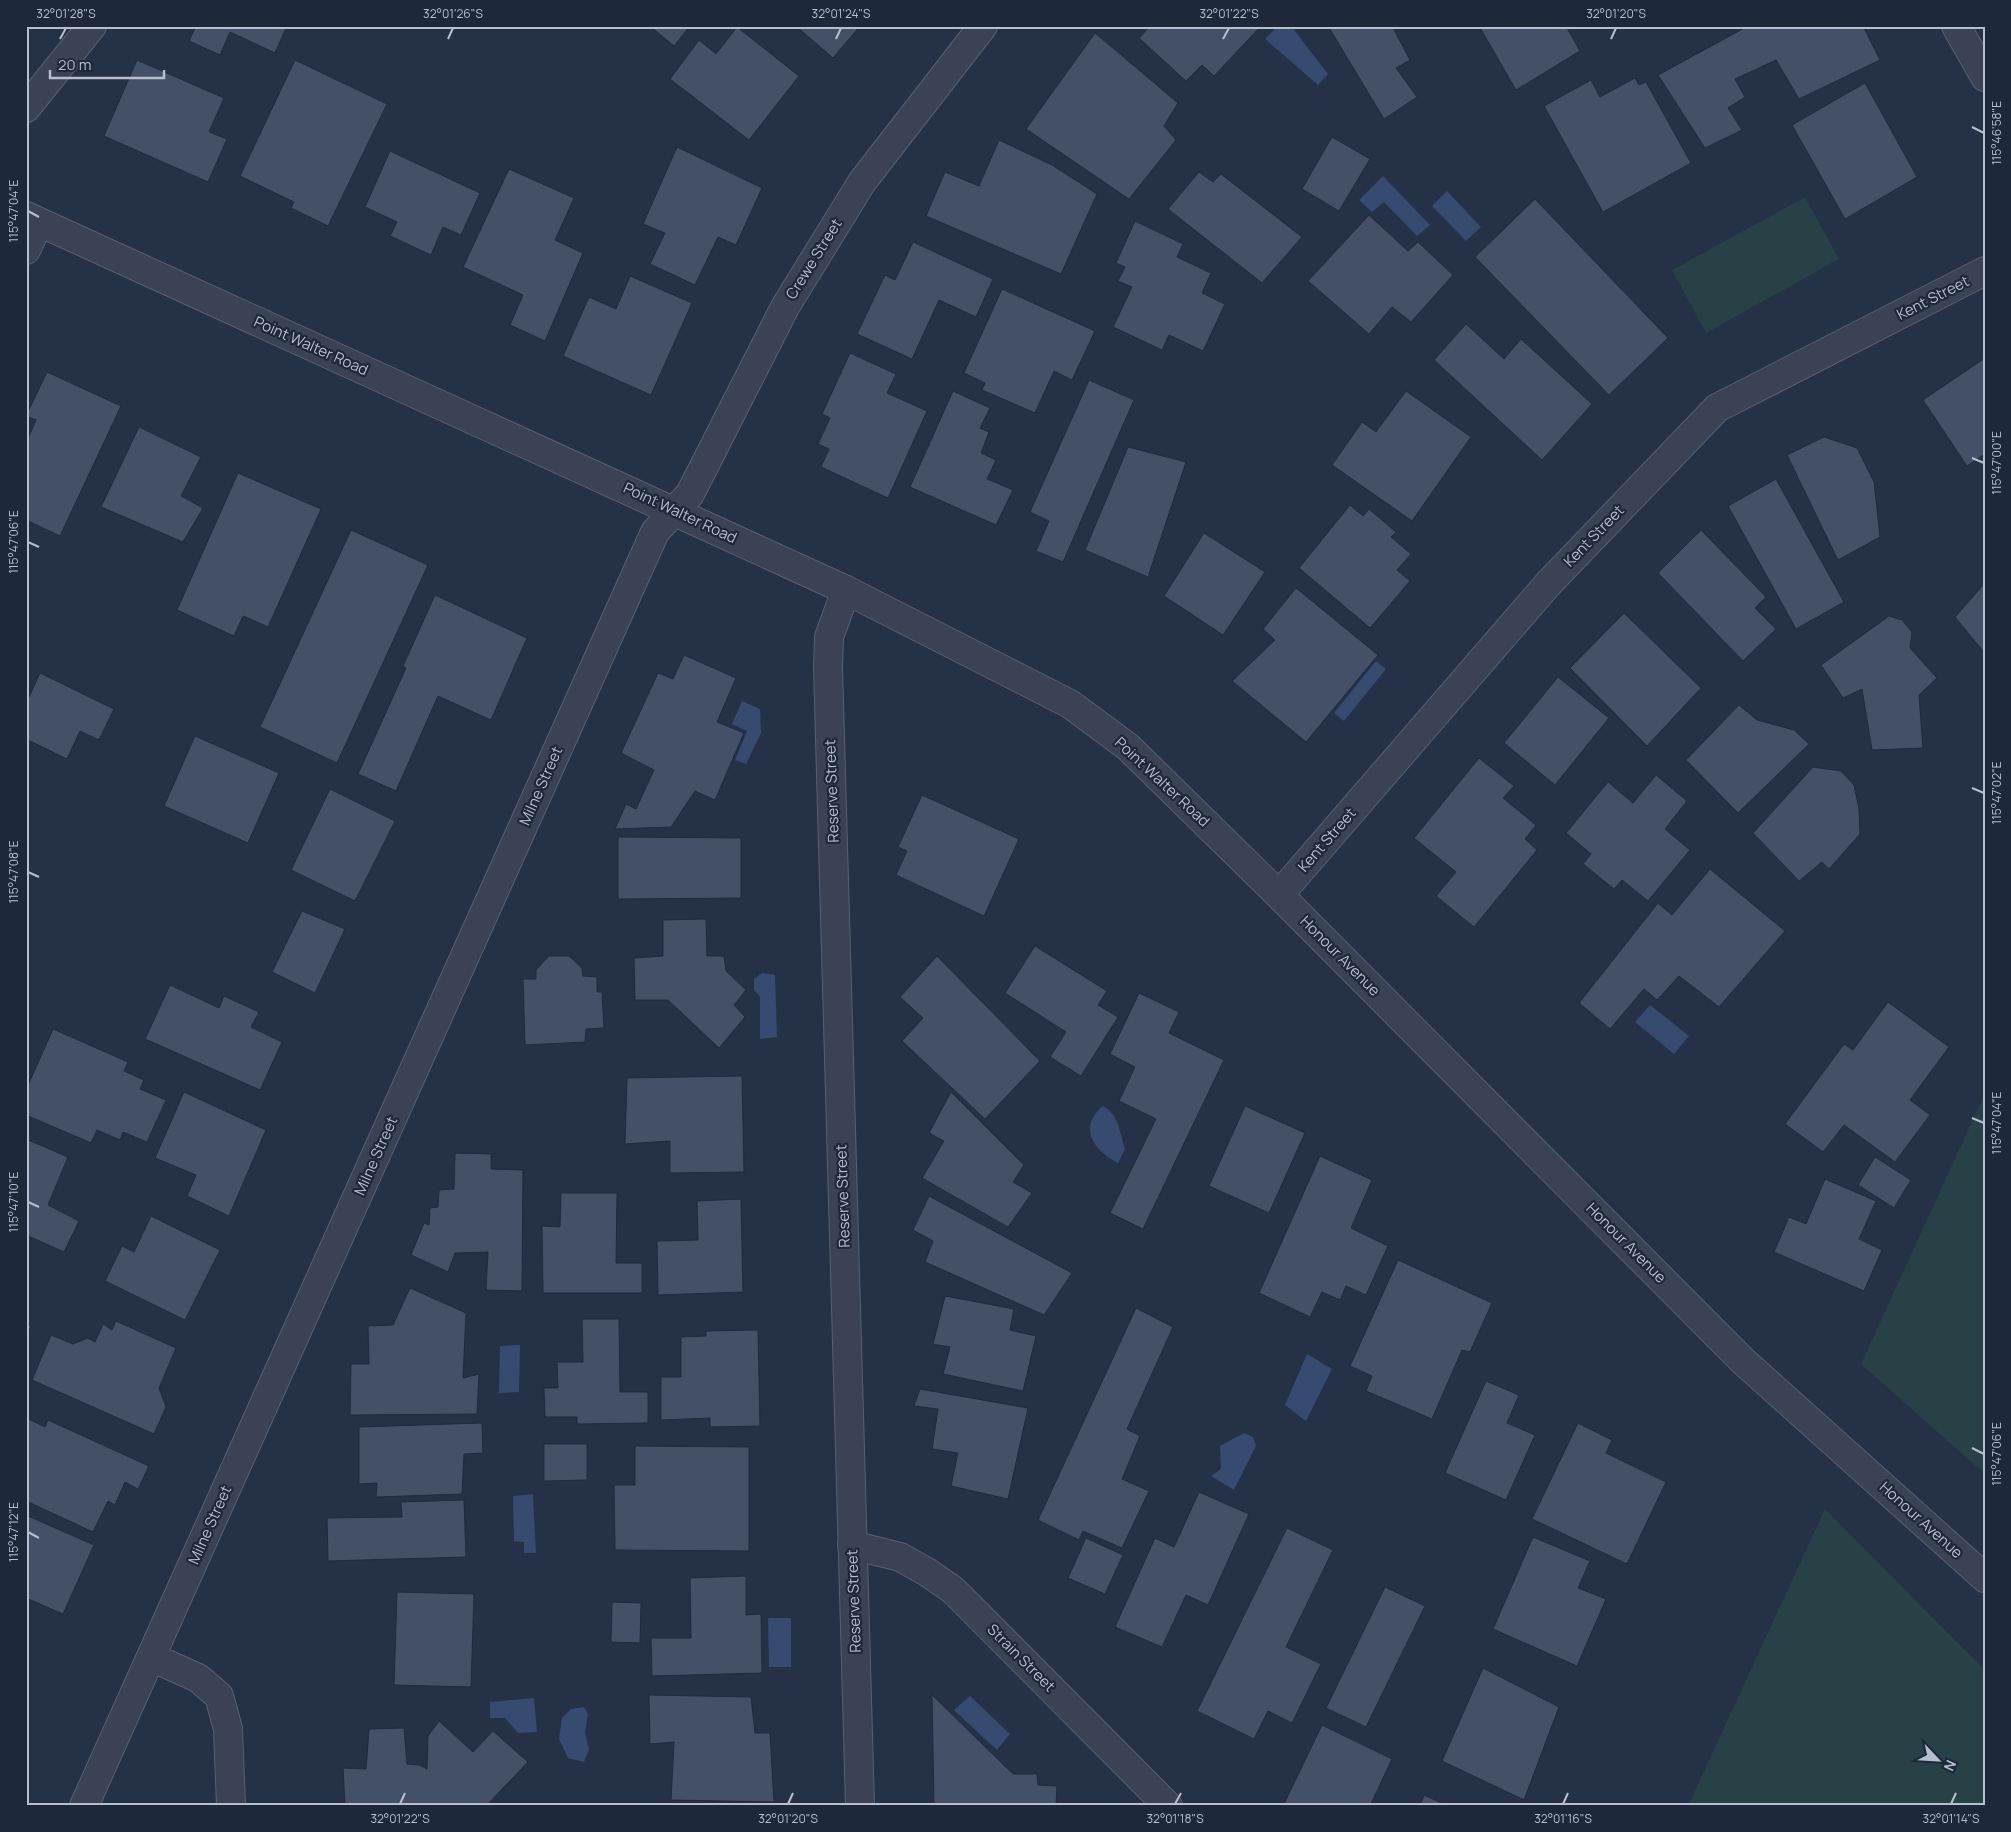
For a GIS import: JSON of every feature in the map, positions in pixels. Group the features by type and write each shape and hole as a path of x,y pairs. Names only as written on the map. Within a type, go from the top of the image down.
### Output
{"street":[{"path":"26,108 92,26"},
{"name":"Crewe Street","path":"675,511 690,494 785,307 862,182 983,26"},
{"path":"1956,26 1985,77"},
{"path":"26,250 33,219"},
{"name":"Point Walter Road","path":"33,219 846,590 1070,704 1128,747 1279,895"},
{"name":"Kent Street","path":"1279,895 1548,584 1717,408 1985,271"},
{"name":"Milne Street","path":"84,1806 655,532 675,511"},
{"name":"Reserve Street","path":"846,590 829,637 828,667 860,1806"},
{"name":"Honour Avenue","path":"1279,895 1743,1361 1985,1578"},
{"name":"Strain Street","path":"852,1545 900,1557 927,1572 953,1590 1168,1806"},
{"path":"151,1657 198,1678 219,1696 228,1729 231,1806"}],"green space":[{"path":"1805,197 1839,259 1706,333 1672,270"},
{"path":"1985,1093 1985,1474 1861,1364"},
{"path":"1825,1509 1985,1670 1985,1806 1688,1806"}],"water":[{"path":"1278,26 1291,26 1328,74 1318,85 1265,39"},
{"path":"1383,176 1430,225 1417,236 1384,202 1372,212 1359,200"},
{"path":"1447,191 1481,227 1466,241 1432,206"},
{"path":"1376,661 1386,669 1344,721 1334,713"},
{"path":"742,701 760,709 761,733 746,764 735,760 747,731 732,724"},
{"path":"762,973 775,975 777,1037 760,1039 760,996 754,990 754,979"},
{"path":"1650,1005 1689,1036 1674,1054 1635,1022"},
{"path":"1103,1106 1116,1119 1125,1149 1118,1163 1102,1152 1092,1138 1091,1122 1095,1114"},
{"path":"520,1345 519,1392 499,1393 500,1346"},
{"path":"1307,1354 1332,1369 1306,1421 1285,1405"},
{"path":"1244,1433 1253,1437 1256,1446 1234,1490 1211,1476 1221,1469 1220,1446"},
{"path":"533,1494 536,1553 524,1553 524,1542 514,1541 513,1496"},
{"path":"768,1618 791,1618 791,1667 769,1667"},
{"path":"970,1696 1010,1734 997,1750 954,1710"},
{"path":"534,1698 537,1732 518,1733 505,1718 490,1718 490,1702"},
{"path":"584,1707 588,1714 585,1733 589,1750 584,1762 568,1758 559,1739 562,1718 571,1709"}],"building":[{"path":"196,26 287,26 275,53 230,32 220,55 189,41"},
{"path":"650,26 690,26 674,46"},
{"path":"796,26 860,26 833,58"},
{"path":"1150,26 1261,26 1214,76 1202,65 1186,81 1139,38"},
{"path":"1328,26 1392,26 1410,60 1396,68 1417,97 1384,119"},
{"path":"1479,26 1566,26 1580,51 1516,90"},
{"path":"1748,26 1863,26 1880,60 1799,99 1776,60 1735,79 1745,97 1728,108 1742,130 1705,148 1658,75"},
{"path":"737,27 799,76 749,140 670,79 699,40 716,54"},
{"path":"1095,33 1178,103 1164,126 1176,140 1129,199 1026,129"},
{"path":"137,60 224,98 209,132 227,139 208,182 104,136"},
{"path":"295,60 387,104 328,226 291,208 294,202 240,176"},
{"path":"1635,78 1639,85 1646,82 1691,163 1603,212 1544,106 1591,80 1600,97"},
{"path":"1865,83 1917,177 1845,219 1792,125"},
{"path":"1332,137 1370,159 1339,211 1302,189"},
{"path":"999,140 1052,165 1097,194 1061,274 926,216 945,172 979,186"},
{"path":"677,147 762,188 736,245 718,237 695,285 650,264 665,233 643,224"},
{"path":"390,151 480,193 461,235 443,227 431,255 390,236 397,222 365,207"},
{"path":"509,169 574,198 555,240 583,253 545,341 510,325 523,295 463,267"},
{"path":"1199,172 1213,182 1221,174 1302,237 1262,283 1168,209"},
{"path":"1535,199 1668,338 1609,395 1475,257"},
{"path":"1369,215 1408,251 1418,242 1453,275 1411,322 1392,307 1369,334 1308,281"},
{"path":"1135,221 1183,244 1177,257 1211,273 1202,293 1225,304 1203,351 1169,335 1162,350 1113,327 1132,287 1118,281 1125,267 1116,263"},
{"path":"913,242 993,279 976,317 939,300 912,359 857,334 885,275 895,280"},
{"path":"630,276 692,303 651,395 563,356 589,297 616,309"},
{"path":"1002,289 1095,331 1072,380 1054,371 1035,413 982,390 985,383 964,373"},
{"path":"1466,324 1504,359 1521,339 1592,404 1542,460 1434,360"},
{"path":"850,353 896,374 887,393 927,411 888,498 821,467 829,449 818,444 830,418 822,414"},
{"path":"1985,358 1985,454 1967,466 1923,400"},
{"path":"47,372 121,406 60,536 26,520 26,443 36,420 26,416"},
{"path":"1089,380 1134,400 1063,562 1036,551 1049,521 1030,512"},
{"path":"953,391 990,408 980,428 989,432 981,453 996,460 987,479 1013,490 996,525 910,487"},
{"path":"1406,391 1471,437 1412,521 1332,465 1362,422 1376,432"},
{"path":"139,427 201,457 181,496 203,508 183,542 101,507"},
{"path":"1824,437 1857,448 1874,482 1880,537 1838,560 1787,455"},
{"path":"1128,447 1186,462 1148,577 1085,550"},
{"path":"238,473 321,509 268,627 243,616 234,636 177,610"},
{"path":"1776,479 1844,602 1796,629 1728,506"},
{"path":"1350,505 1363,516 1369,509 1396,532 1391,537 1411,554 1397,570 1410,581 1370,628 1299,568"},
{"path":"351,530 428,565 337,763 260,727"},
{"path":"1701,530 1766,597 1755,608 1776,629 1743,661 1658,573"},
{"path":"1204,533 1265,572 1223,635 1164,596"},
{"path":"1985,583 1985,649 1983,651 1955,617"},
{"path":"1296,588 1378,655 1306,742 1232,681 1275,640 1263,629"},
{"path":"435,595 527,638 491,720 438,696 396,791 358,774 406,668 403,666"},
{"path":"1624,613 1701,688 1647,746 1570,668"},
{"path":"1889,616 1902,620 1912,632 1910,648 1937,678 1919,695 1923,748 1872,750 1862,689 1843,698 1821,665"},
{"path":"684,655 736,678 717,722 744,733 715,800 695,791 671,827 615,829 626,804 636,809 654,770 621,753 658,673 673,679"},
{"path":"40,673 114,709 99,740 80,731 67,759 26,739 26,696 29,697"},
{"path":"1558,677 1609,718 1555,785 1504,743"},
{"path":"1739,705 1757,720 1794,730 1809,744 1738,813 1686,760"},
{"path":"195,736 279,773 248,843 164,806"},
{"path":"1479,758 1514,786 1503,798 1536,825 1525,839 1537,850 1474,927 1436,896 1456,872 1414,838"},
{"path":"1813,767 1841,771 1854,785 1859,809 1860,834 1829,869 1822,862 1799,881 1753,833"},
{"path":"1656,775 1687,801 1665,829 1690,850 1648,901 1622,880 1614,889 1583,864 1591,854 1566,833 1608,782 1633,803"},
{"path":"330,789 395,821 355,901 291,870"},
{"path":"922,795 1019,839 984,916 896,875 907,851 898,847"},
{"path":"618,837 741,838 741,898 618,899"},
{"path":"1710,869 1785,931 1719,1007 1679,976 1657,1000 1644,989 1610,1029 1579,1003 1658,903 1672,915"},
{"path":"302,911 345,929 315,993 272,972"},
{"path":"706,919 707,956 724,956 726,971 746,990 734,1005 745,1017 719,1048 668,1000 635,1000 634,958 663,956 663,920"},
{"path":"1035,946 1107,991 1098,1005 1118,1017 1081,1076 1050,1057 1066,1032 1005,993"},
{"path":"549,956 569,956 582,968 583,976 597,977 597,992 602,992 604,1028 586,1029 585,1042 525,1045 523,979 536,979 536,970"},
{"path":"937,956 1040,1061 985,1119 902,1041 923,1018 900,997"},
{"path":"170,985 219,1008 224,996 259,1012 251,1027 282,1042 260,1090 145,1039"},
{"path":"1139,993 1179,1012 1169,1033 1224,1060 1143,1229 1110,1213 1156,1119 1119,1101 1135,1067 1110,1054"},
{"path":"1888,1002 1949,1047 1910,1100 1930,1115 1895,1162 1844,1125 1823,1152 1785,1124 1844,1044 1853,1050"},
{"path":"53,1029 128,1062 124,1071 144,1080 140,1089 166,1100 147,1142 123,1132 120,1140 97,1130 91,1143 26,1115 26,1090"},
{"path":"742,1076 744,1172 670,1173 670,1141 625,1144 627,1078"},
{"path":"184,1092 266,1130 229,1216 187,1196 196,1175 155,1158"},
{"path":"951,1092 1024,1165 1013,1182 1032,1193 1008,1227 922,1178 944,1141 929,1133"},
{"path":"1245,1106 1305,1133 1269,1213 1209,1186"},
{"path":"26,1139 68,1157 48,1205 79,1221 64,1252 26,1235"},
{"path":"455,1153 491,1154 491,1169 523,1170 522,1291 486,1290 488,1252 455,1253 448,1272 411,1255 424,1223 429,1225 430,1208 438,1207 439,1190 454,1189"},
{"path":"1320,1156 1372,1180 1351,1228 1388,1246 1366,1295 1346,1286 1340,1300 1322,1292 1310,1317 1259,1293"},
{"path":"1875,1157 1911,1180 1894,1208 1858,1185"},
{"path":"1825,1179 1876,1201 1859,1239 1882,1250 1864,1291 1774,1252 1789,1217 1806,1224"},
{"path":"561,1193 617,1193 616,1263 642,1263 642,1293 543,1293 542,1226 560,1227"},
{"path":"929,1196 1072,1273 1044,1315 925,1262 933,1241 913,1230"},
{"path":"741,1199 743,1292 658,1295 657,1241 698,1240 697,1201"},
{"path":"151,1216 220,1250 185,1320 105,1281 122,1246 134,1252"},
{"path":"1398,1260 1492,1303 1470,1352 1462,1350 1432,1419 1366,1391 1372,1376 1350,1366"},
{"path":"410,1288 466,1313 463,1378 479,1374 477,1414 350,1415 351,1364 369,1364 368,1326 393,1325"},
{"path":"945,1296 1014,1309 1010,1330 1036,1336 1023,1391 943,1374 950,1347 933,1344"},
{"path":"1136,1308 1173,1327 1127,1429 1140,1436 1122,1479 1149,1491 1122,1548 1083,1531 1079,1540 1038,1520"},
{"path":"582,1319 619,1319 620,1392 648,1392 648,1423 577,1424 577,1417 545,1417 544,1388 558,1388 557,1362 583,1362"},
{"path":"116,1321 176,1348 159,1388 166,1407 154,1434 32,1380 51,1335 73,1344 88,1338 95,1342 103,1324 112,1330"},
{"path":"26,1324 31,1326 26,1336"},
{"path":"758,1330 760,1426 710,1427 710,1418 661,1420 661,1377 681,1377 681,1337 706,1336 706,1331"},
{"path":"1486,1381 1519,1395 1507,1423 1535,1435 1506,1500 1445,1473"},
{"path":"920,1389 1028,1408 1008,1499 951,1486 958,1453 932,1449 938,1409 914,1406"},
{"path":"26,1418 45,1427 48,1420 149,1466 138,1489 125,1482 115,1505 108,1501 93,1532 26,1501"},
{"path":"482,1423 483,1453 464,1454 462,1494 376,1497 377,1483 359,1484 359,1427"},
{"path":"1578,1423 1612,1440 1606,1453 1666,1482 1627,1564 1532,1519"},
{"path":"544,1444 587,1444 587,1480 544,1481"},
{"path":"635,1446 749,1447 749,1551 615,1550 614,1485 635,1485"},
{"path":"1199,1492 1249,1514 1208,1605 1186,1595 1162,1647 1115,1627 1155,1538 1174,1547"},
{"path":"464,1500 466,1557 328,1561 327,1518 402,1517 401,1502"},
{"path":"26,1515 94,1545 63,1614 26,1598"},
{"path":"1287,1528 1333,1550 1286,1647 1321,1664 1292,1723 1268,1711 1254,1739 1197,1711"},
{"path":"1533,1537 1590,1561 1578,1588 1606,1599 1577,1666 1493,1629"},
{"path":"1086,1538 1123,1555 1105,1594 1068,1578"},
{"path":"746,1576 746,1615 761,1614 762,1673 652,1676 651,1638 691,1638 690,1578"},
{"path":"1385,1587 1425,1606 1366,1727 1326,1708"},
{"path":"397,1592 474,1594 471,1687 394,1685"},
{"path":"612,1602 641,1603 640,1643 611,1642"},
{"path":"1483,1668 1559,1707 1524,1800 1442,1761"},
{"path":"649,1695 751,1697 755,1733 770,1733 774,1802 671,1800 674,1742 650,1744"},
{"path":"932,1695 1013,1774 1037,1774 1038,1785 1057,1786 1056,1806 934,1806"},
{"path":"439,1721 473,1752 493,1731 528,1762 486,1806 345,1806 343,1768 366,1769 369,1729 404,1728 407,1764 419,1765 427,1769 428,1736"},
{"path":"1322,1725 1392,1759 1370,1806 1283,1806"},
{"path":"1424,1795 1448,1806 1420,1806"}]}
